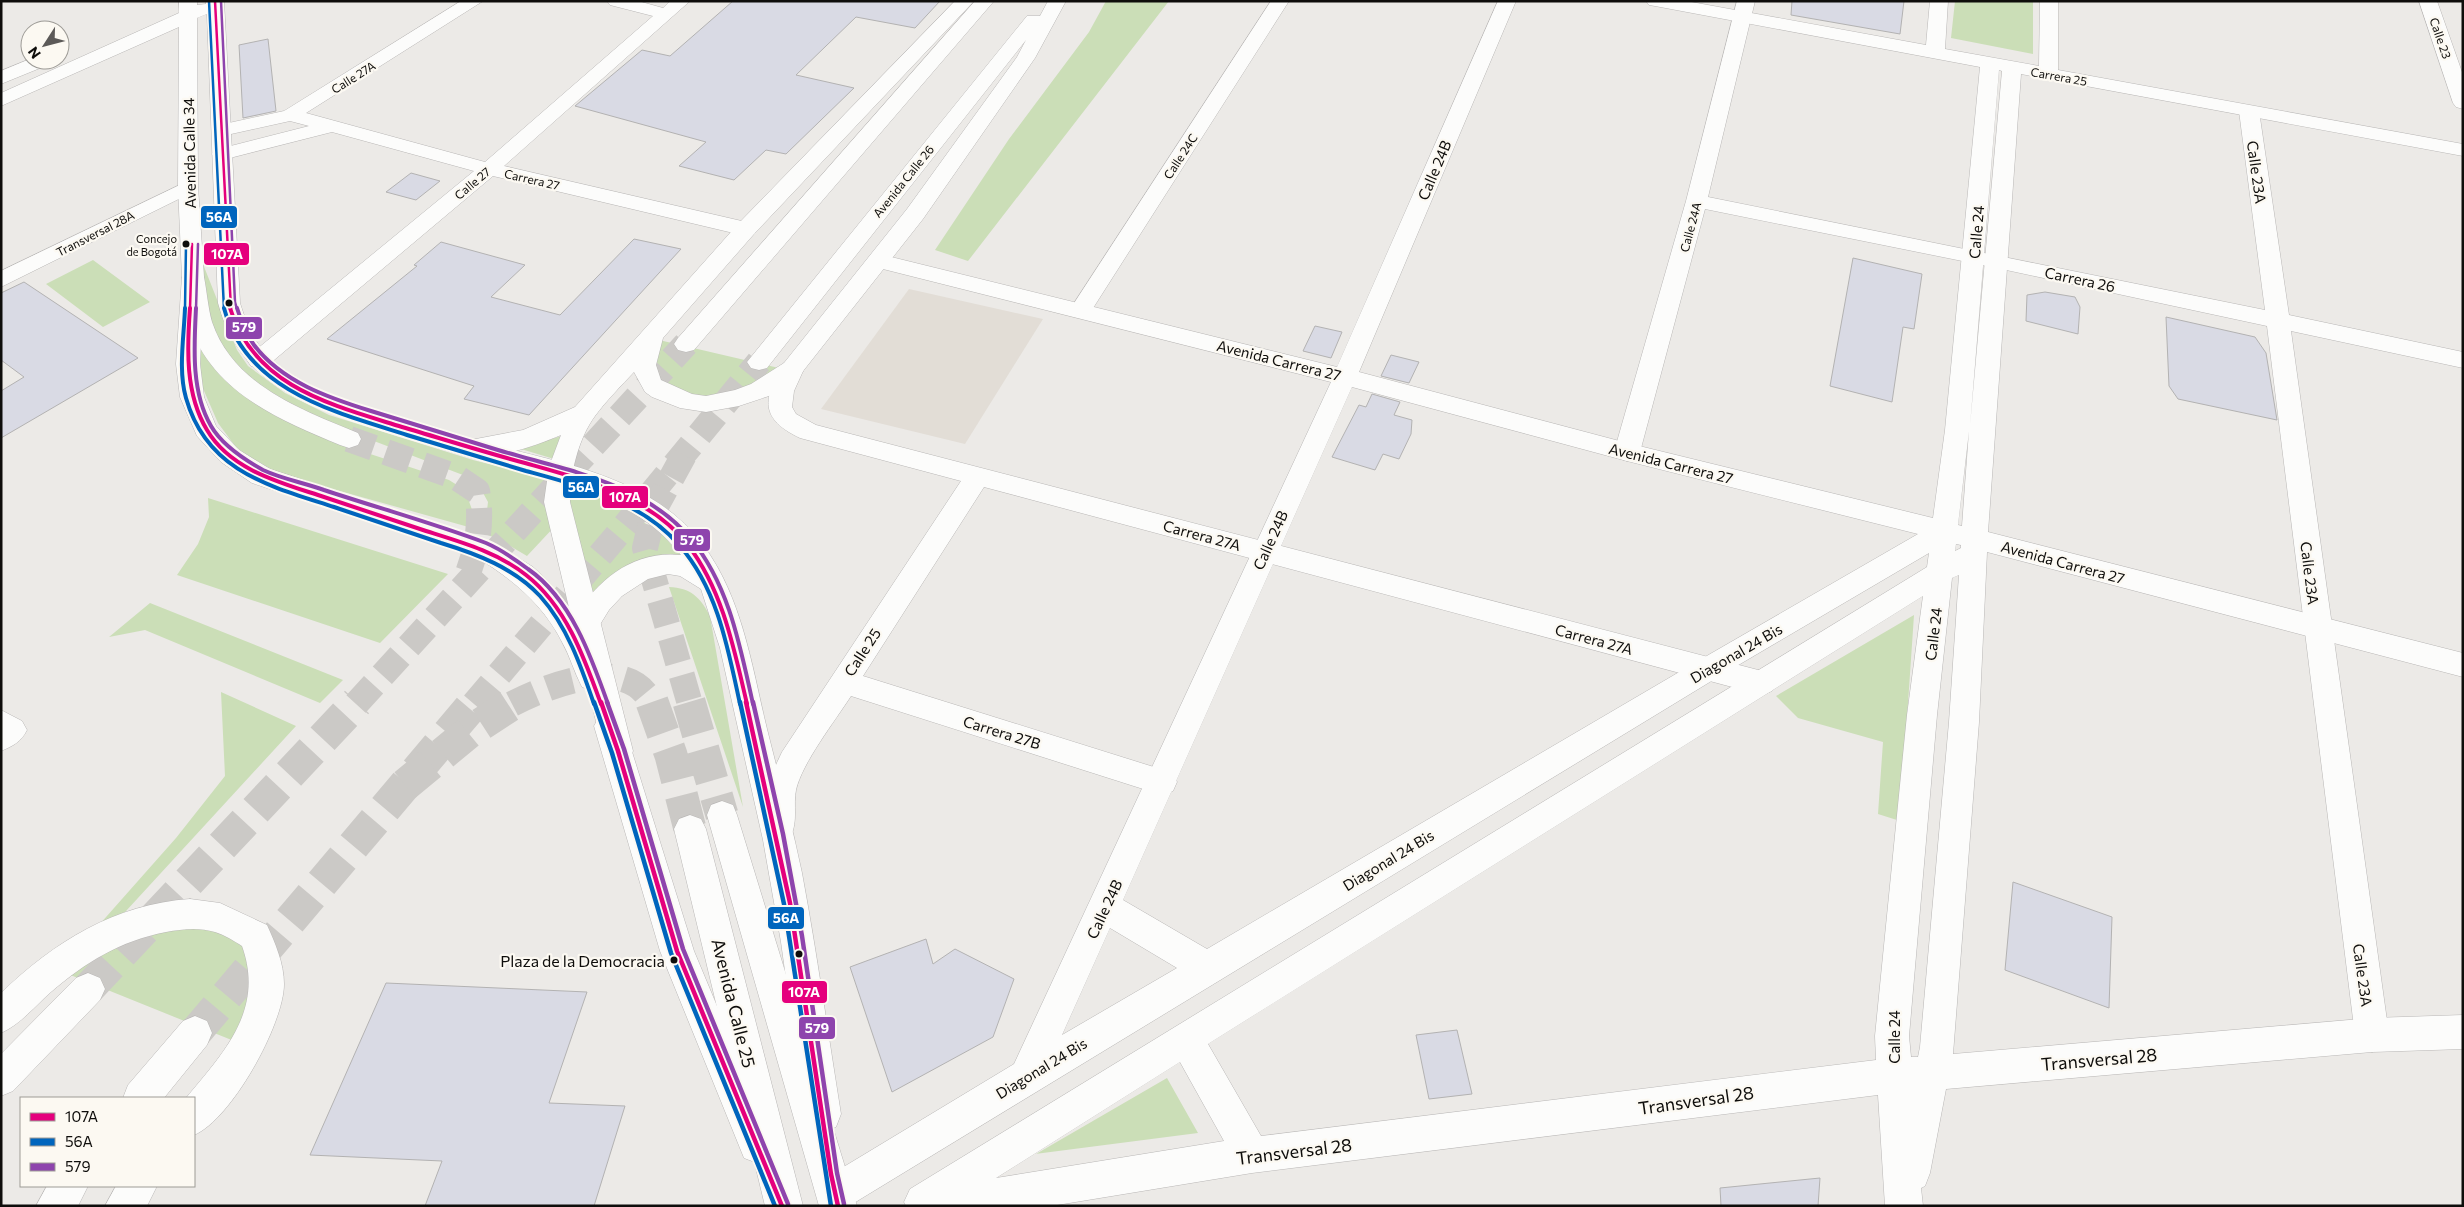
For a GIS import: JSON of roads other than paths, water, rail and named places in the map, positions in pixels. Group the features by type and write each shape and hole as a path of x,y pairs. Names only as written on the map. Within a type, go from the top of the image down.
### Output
{"main road":[{"name":"Calle 27A","path":"222,130 290,115 474,1"},
{"path":"616,1 674,8"},
{"path":"618,751 560,518 557,487 559,473 584,413 746,229 965,1"},
{"path":"686,344 985,1"},
{"name":"Avenida Calle 26","path":"759,362 1049,1"},
{"path":"652,338 644,365 647,377 653,386 661,391 689,402 706,404 739,398 760,390 792,369 879,261 1026,58 1057,1"},
{"name":"Calle 24C","path":"1080,310 1280,1"},
{"name":"Calle 24B","path":"1026,1076 1162,782 1264,552 1345,376 1507,1"},
{"name":"Carrera 25","path":"1655,1 1743,10 1935,54 2463,150"},
{"path":"1935,54 1939,1"},
{"path":"2048,74 2049,1"},
{"name":"Calle 23","path":"2428,1 2463,103"},
{"path":"122,26 185,6 217,2 228,303 236,325 248,348 259,360 304,391 335,406 596,485 647,510 684,540 713,584 727,623 779,840 799,954 836,1200"},
{"path":"1,100 185,6"},
{"name":"Avenida Calle 34","path":"185,6 188,187 193,278 188,364 192,397 206,430 230,456 261,476 485,550 525,574 545,592 584,656 618,751 677,951 783,1206"},
{"name":"Calle 27","path":"259,360 489,169 674,8"},
{"name":"Calle 24A","path":"1627,452 1697,202 1743,10"},
{"name":"Calle 24","path":"1905,1206 1892,1036 1922,715 1936,614 1938,575 1957,430 1990,64"},
{"name":"Calle 24","path":"1905,1206 1937,1047 1963,732 1979,462 2012,68"},
{"path":"1,78 20,70"},
{"name":"Calle 23A","path":"2248,111 2278,321 2372,1036"},
{"name":"Carrera 27","path":"290,115 489,169 746,229"},
{"path":"222,154 331,126"},
{"name":"Transversal 28A","path":"1,280 188,187"},
{"name":"Carrera 26","path":"1697,202 1974,256 2463,360"},
{"name":"Avenida Carrera 27","path":"879,261 1345,376 1627,452 1945,531 1974,546 2463,665"},
{"path":"193,278 201,323 217,357 234,377 259,396 286,412 348,439"},
{"name":"Carrera 27A","path":"792,369 780,391 778,399 782,412 793,425 809,432 1762,683"},
{"path":"469,448 502,445 528,439 548,432 584,413"},
{"name":"Calle 25","path":"779,840 781,790 793,761 842,682 977,477"},
{"name":"Diagonal 24 Bis","path":"836,1200 1026,1076 1708,669 1945,531"},
{"path":"918,1206 1938,575 1974,546"},
{"path":"586,623 601,600 614,588 628,577 647,567 663,564 688,566 701,572 713,584"},
{"name":"Carrera 27B","path":"842,682 1162,782"},
{"path":"722,815 836,1200"},
{"name":"Avenida Calle 25","path":"690,829 783,1206"},
{"path":"1105,907 1208,968"},
{"path":"1,1016 39,979 72,954 108,932 141,921 175,915 206,914 226,920 255,936 264,961 267,987 259,1020 242,1056 195,1116"},
{"path":"1,1079 88,989"},
{"name":"Transversal 28","path":"934,1206 1252,1155 1489,1128 1850,1080 2372,1036 2463,1032"},
{"path":"142,1097 195,1033"},
{"path":"1186,1040 1252,1155"},
{"path":"54,1206 69,1187"},
{"path":"123,1206 138,1187"}],"tunnel":[{"path":"356,704 686,344"},
{"path":"474,704 619,533 759,362"},
{"path":"349,439 456,477 477,491 478,533 468,573"},
{"path":"684,455 654,510 645,548 690,704"},
{"path":"512,704 566,682 607,677 626,680 641,689 652,704"},
{"path":"88,989 357,702"},
{"path":"195,1033 475,702"},
{"path":"405,785 469,732 515,702"},
{"path":"652,702 671,755 690,829"},
{"path":"689,702 722,815"}],"place":[{"name":"Concejo de Bogotá","path":"186,244"},
{"name":"Plaza de la Democracia","path":"674,960"}]}
